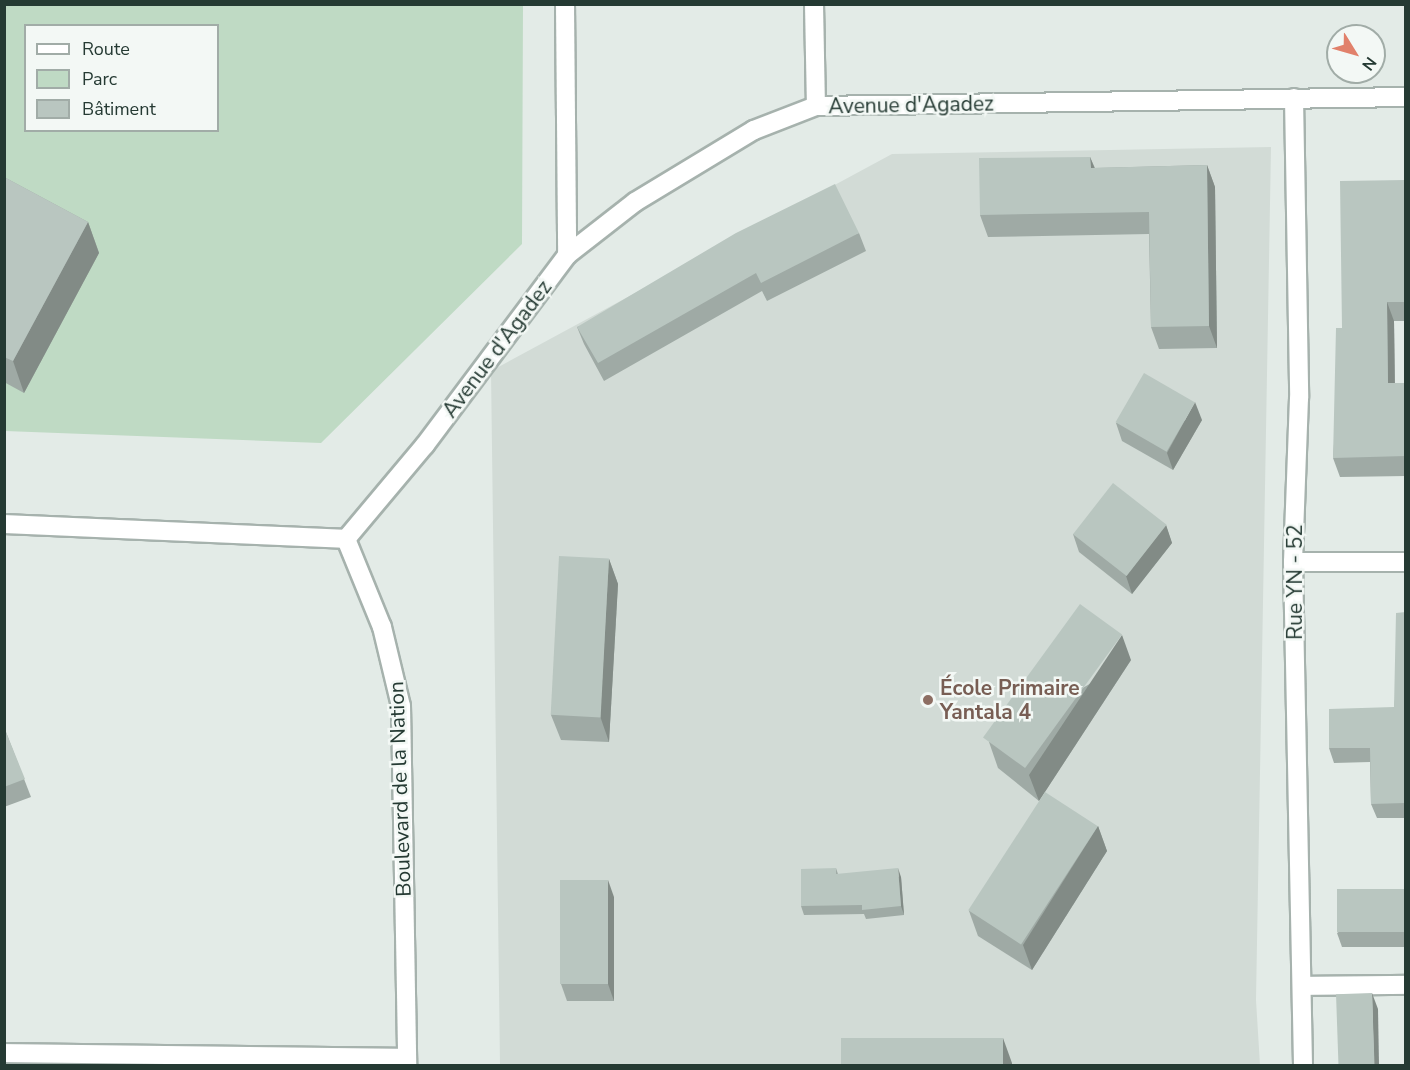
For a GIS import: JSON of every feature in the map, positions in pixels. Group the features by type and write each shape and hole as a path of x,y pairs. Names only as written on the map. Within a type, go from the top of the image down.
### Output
{"street":[{"path":"565,4 567,255"},
{"path":"814,4 816,106"},
{"name":"Avenue d'Agadez","path":"346,539 425,445 567,255 692,165 754,130 816,106 1406,97"},
{"name":"Rue YN - 52","path":"1294,98 1299,398 1293,562 1303,1065"},
{"path":"4,524 346,539"},
{"name":"Boulevard de la Nation","path":"346,539 382,627 400,706 407,1062"},
{"path":"1293,562 1406,562"},
{"path":"1302,986 1406,985"},
{"path":"4,1053 407,1062"}],"shaded area":[{"path":"1271,147 1256,1000 1260,1065 500,1065 491,371 892,154"}],"green space":[{"path":"5,5 523,5 522,244 321,443 5,431"}],"building":[{"path":"1090,157 1091,168 1207,165 1209,326 1151,327 1149,212 980,215 979,158"},
{"path":"4,177 88,222 13,361 4,357"},
{"path":"1405,180 1406,302 1387,302 1388,383 1406,383 1406,456 1333,458 1336,328 1342,328 1340,181"},
{"path":"835,184 859,233 761,283 756,273 598,363 577,327 736,233"},
{"path":"1144,373 1195,402 1167,452 1116,422"},
{"path":"1113,483 1167,525 1127,576 1073,534"},
{"path":"559,556 609,559 601,717 551,715"},
{"path":"1080,604 1122,635 1025,768 983,737"},
{"path":"1406,612 1406,835 1405,803 1371,804 1370,748 1329,748 1329,709 1394,707 1396,613"},
{"path":"4,727 25,779 4,787"},
{"path":"1045,792 1098,826 1021,945 968,910"},
{"path":"836,868 836,874 898,868 901,906 862,910 862,905 801,906 801,869"},
{"path":"560,880 608,880 608,984 560,984"},
{"path":"1337,889 1406,889 1406,932 1337,932"},
{"path":"1372,993 1375,1065 1339,1066 1336,994"},
{"path":"841,1038 1003,1038 1003,1065 841,1065"}],"place":[{"name":"École Primaire Yantala 4","path":"928,700"}]}
